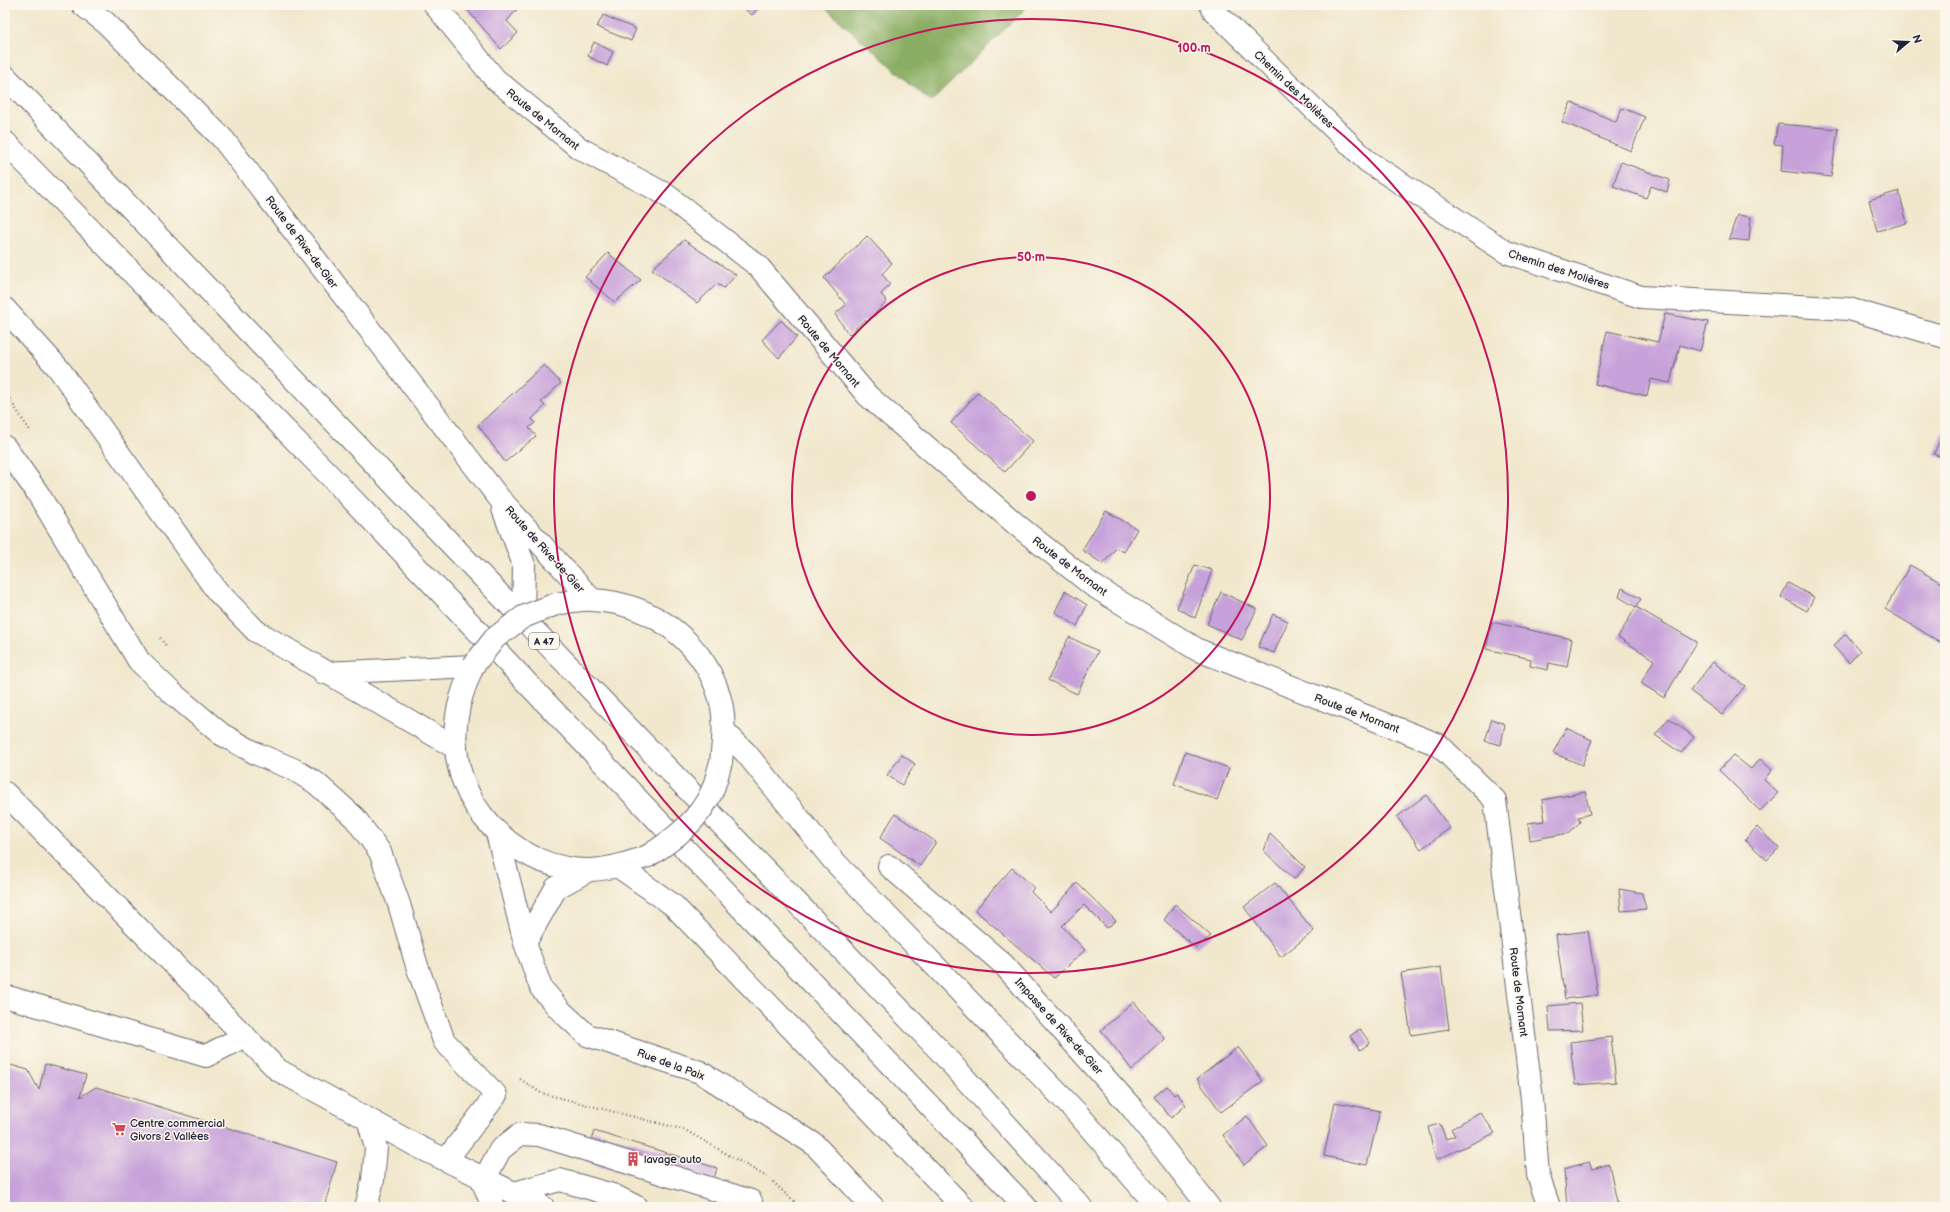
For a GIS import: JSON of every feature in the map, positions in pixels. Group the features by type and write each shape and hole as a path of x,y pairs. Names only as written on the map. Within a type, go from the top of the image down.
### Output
{"main road":[{"name":"Route de Rive-de-Gier","path":"83,5 106,23 223,139 499,498 592,600"},
{"name":"Route de Mornant","path":"436,5 496,80 579,148 665,194 758,266 868,396 1017,525 1092,585 1198,650 1439,745 1495,800 1532,1099 1538,1175 1549,1207"},
{"name":"Chemin des Molières","path":"1211,5 1214,11 1367,161 1506,252 1641,297 1849,310 1945,337"},
{"name":"A 47","path":"5,76 447,540 935,1045 1081,1207"},
{"path":"5,142 330,475 1026,1207"},
{"path":"5,309 59,369 217,591 256,631 456,748"},
{"path":"5,447 37,492 139,660 171,692 221,734 257,754 293,770 316,783 355,818 380,852 399,904 417,966 444,1041 496,1095 447,1159"},
{"name":"Route de Rive-de-Gier","path":"499,498 524,565 524,617"},
{"path":"592,600 626,605 649,614 670,626 688,642 703,662 714,684 722,706 724,731 721,762 712,791 696,818 674,840 648,856 619,867 589,870 558,866 529,855 512,845 484,819 465,786 456,748 456,720 462,692 473,666 495,638 524,617 556,604 592,600"},
{"path":"324,672 473,666"},
{"path":"724,731 746,753 833,860 1078,1114 1158,1207"},
{"path":"5,793 278,1070 419,1147 447,1159 543,1207"},
{"name":"Rue de la Paix","path":"498,833 525,943 541,988 561,1011 587,1035 700,1072 814,1144 873,1207"},
{"name":"Impasse de Rive-de-Gier","path":"888,866 1003,964 1132,1108 1209,1207"},
{"path":"619,867 673,905 963,1207"},
{"path":"525,943 556,888 589,870"},
{"path":"5,996 206,1056 245,1036"},
{"path":"366,1207 373,1180 376,1148 368,1119"},
{"path":"482,1177 500,1150 520,1134 539,1135 751,1201 751,1207"},
{"path":"482,1177 493,1207"},
{"path":"514,1192 560,1180 613,1195 637,1207"}],"green space":[{"path":"822,5 1029,5 931,102"}],"building":[{"path":"463,5 518,5 519,7 507,21 518,33 501,49"},
{"path":"740,5 761,5 752,15"},
{"path":"603,15 636,29 631,41 597,27"},
{"path":"594,42 613,52 607,66 588,56"},
{"path":"1571,102 1616,122 1622,108 1645,117 1631,151 1562,122"},
{"path":"1778,124 1838,129 1831,177 1781,171 1783,145 1774,144"},
{"path":"1621,162 1670,180 1667,192 1651,186 1646,198 1613,186"},
{"path":"1899,191 1907,223 1877,231 1869,200"},
{"path":"1737,215 1751,217 1749,241 1729,239"},
{"path":"867,236 892,263 882,274 890,284 881,294 887,301 867,322 864,320 849,335 835,314 846,305 824,278"},
{"path":"684,240 736,275 724,288 717,284 697,303 652,269"},
{"path":"608,253 641,280 615,302 585,277"},
{"path":"1665,314 1708,322 1700,351 1680,345 1670,383 1651,379 1647,396 1595,384 1607,331 1658,342"},
{"path":"781,320 797,337 779,358 762,340"},
{"path":"544,365 561,383 541,402 545,406 532,419 535,423 529,428 536,436 505,462 478,425"},
{"path":"978,392 1033,441 1005,472 951,423"},
{"path":"1945,428 1945,459 1934,454"},
{"path":"1106,511 1137,529 1124,552 1116,548 1103,564 1082,550"},
{"path":"1195,565 1212,570 1195,618 1177,608"},
{"path":"1910,565 1945,585 1945,645 1885,609"},
{"path":"1788,583 1814,597 1807,611 1781,597"},
{"path":"1622,588 1641,599 1636,607 1619,597"},
{"path":"1065,591 1087,605 1077,626 1055,612"},
{"path":"1221,592 1257,609 1242,640 1207,624"},
{"path":"1636,607 1697,642 1664,698 1641,683 1654,660 1618,637"},
{"path":"1273,614 1288,621 1274,653 1258,647"},
{"path":"1492,622 1572,639 1567,667 1549,663 1548,670 1530,666 1531,659 1486,649"},
{"path":"1846,634 1860,651 1849,663 1833,646"},
{"path":"1069,637 1098,651 1077,694 1048,680"},
{"path":"1713,662 1745,686 1722,715 1690,691"},
{"path":"1669,718 1694,737 1681,753 1655,735"},
{"path":"1492,719 1505,724 1501,745 1485,741"},
{"path":"1566,728 1592,740 1582,765 1553,753"},
{"path":"1185,752 1229,768 1217,800 1174,784"},
{"path":"902,755 915,764 902,785 887,775"},
{"path":"1733,755 1751,769 1760,759 1772,770 1764,780 1778,793 1760,811 1719,770"},
{"path":"1585,792 1590,814 1578,817 1580,822 1569,833 1530,840 1528,823 1545,821 1542,800"},
{"path":"1426,795 1450,828 1421,849 1397,817"},
{"path":"895,814 936,842 920,866 880,838"},
{"path":"1757,827 1779,848 1767,860 1745,840"},
{"path":"1270,833 1305,867 1294,879 1264,851"},
{"path":"1012,868 1034,887 1031,892 1051,912 1077,883 1116,921 1107,928 1084,905 1062,926 1085,950 1054,978 975,910"},
{"path":"1275,883 1314,931 1281,957 1244,907"},
{"path":"1619,889 1642,893 1646,909 1621,911"},
{"path":"1175,904 1211,936 1196,948 1164,920"},
{"path":"1588,931 1598,995 1565,999 1556,935"},
{"path":"1441,967 1449,1029 1411,1035 1401,973"},
{"path":"1134,1002 1165,1039 1132,1070 1101,1030"},
{"path":"1580,1003 1583,1030 1550,1031 1548,1006"},
{"path":"1360,1029 1370,1043 1360,1050 1350,1036"},
{"path":"1611,1037 1616,1082 1575,1085 1570,1042"},
{"path":"1238,1047 1263,1081 1221,1112 1197,1079"},
{"name":"Centre commercial Givors 2 Vallées","path":"5,1057 7,1057 7,1064 28,1070 39,1090 45,1064 86,1075 80,1097 96,1087 337,1162 324,1207 5,1207"},
{"path":"1167,1086 1174,1095 1177,1093 1186,1105 1171,1118 1154,1097"},
{"path":"1335,1102 1380,1111 1367,1165 1324,1156"},
{"path":"1480,1112 1495,1133 1436,1160 1428,1127 1440,1124 1446,1139 1455,1136 1451,1129"},
{"path":"1247,1116 1268,1146 1244,1165 1223,1135"},
{"name":"lavage auto","path":"594,1131 717,1168 709,1197 585,1161"},
{"path":"1589,1162 1592,1169 1609,1164 1618,1207 1567,1207 1564,1169"}],"place":[{"name":"Centre commercial Givors 2 Vallées","path":"119,1129"},
{"name":"lavage auto","path":"633,1159"}]}
